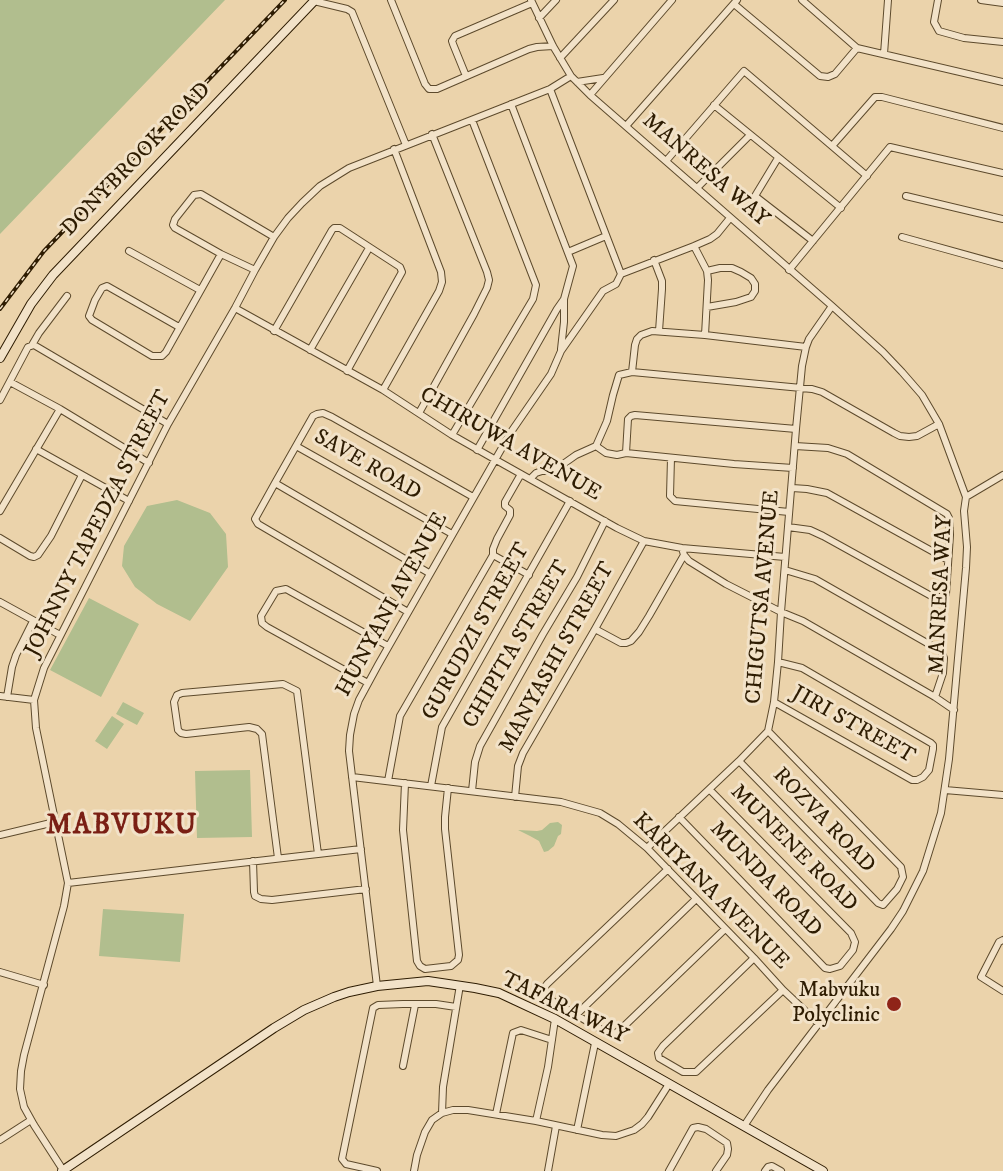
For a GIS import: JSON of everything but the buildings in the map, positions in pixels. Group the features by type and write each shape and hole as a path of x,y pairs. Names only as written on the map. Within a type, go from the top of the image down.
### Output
{"street":[{"path":"391,0 429,89 437,89 529,49 553,46"},
{"path":"539,18 556,0"},
{"path":"560,58 615,0"},
{"path":"590,95 672,0"},
{"path":"802,0 857,48 1003,82"},
{"path":"884,54 888,0"},
{"path":"938,0 934,22 939,31 964,38 1003,42"},
{"path":"981,0 1003,3"},
{"path":"314,1 352,12 406,145"},
{"name":"DONYBROOK ROAD","path":"0,358 31,304 48,280 314,1"},
{"path":"466,76 452,41 455,36 532,2"},
{"name":"MANRESA WAY","path":"532,2 553,46 571,76 590,95 895,363 922,395 939,423 966,497 964,511 966,567 954,710 945,790 931,849 911,896 891,929 768,1090 744,1126"},
{"path":"626,126 735,2 820,76 828,77 835,74 857,48"},
{"path":"666,160 744,71 867,176"},
{"name":"JOHNNY TAPEDZA STREET","path":"63,1171 31,1120 22,1101 20,1089 21,1071 68,883 38,739 34,700 40,676 168,424 274,237 288,218 320,186 349,168 550,89 571,76"},
{"path":"577,82 603,78"},
{"path":"550,89 621,274"},
{"path":"832,146 875,97 1003,128"},
{"path":"511,104 573,266 564,299 561,351"},
{"path":"714,105 841,208"},
{"path":"452,435 533,299 536,285 472,120"},
{"path":"419,412 478,305 489,280 488,272 432,134"},
{"path":"697,188 750,135"},
{"path":"789,270 890,147 1003,173"},
{"path":"383,390 442,282 441,272 394,149"},
{"path":"778,158 754,196 813,241"},
{"path":"255,270 175,228 173,225 175,219 194,195 201,195 274,237"},
{"path":"906,196 1003,219"},
{"path":"561,351 603,291 616,284 621,274 714,237 730,218"},
{"path":"274,331 334,228 340,228 400,267 402,274 347,371"},
{"path":"568,252 606,236"},
{"path":"902,237 1003,266"},
{"path":"694,246 706,271 709,289 705,335"},
{"path":"310,350 369,248"},
{"path":"129,251 200,290"},
{"path":"179,327 109,286 102,288 89,316 152,356 158,357 166,352 221,254"},
{"path":"654,260 662,281 659,331"},
{"path":"706,271 732,268 751,278 755,284 755,291 751,297 707,307"},
{"path":"0,400 28,347 32,345 68,296"},
{"path":"477,450 556,309 564,299"},
{"name":"CHIGUTSA AVENUE","path":"647,848 710,790 768,731 778,662 796,429 806,347 814,331 832,306"},
{"name":"CHIRUWA AVENUE","path":"235,308 383,390 477,450 605,522 644,541 683,551 785,556"},
{"path":"632,372 637,339 646,333 659,331 806,347"},
{"path":"32,345 168,424"},
{"name":"HUNYANI AVENUE","path":"377,986 352,777 349,741 352,723 359,700 429,573 511,432 550,374 561,351"},
{"path":"530,479 536,473 559,467 576,455 596,446 607,421 619,375 632,372 800,387 822,392 900,436 917,436 939,423"},
{"path":"10,382 60,409 149,463"},
{"path":"0,511 60,409"},
{"path":"408,612 260,526 255,519 275,483 314,415 323,413 473,497"},
{"path":"626,453 628,419 635,415 796,429"},
{"name":"SAVE ROAD","path":"296,446 452,534"},
{"path":"596,446 606,453 617,455 626,453 793,468"},
{"path":"788,527 810,530 823,536 935,598 946,594 950,535 947,513 846,454 828,448 795,446"},
{"path":"36,449 129,501"},
{"path":"671,458 670,496 675,501 789,512"},
{"path":"388,781 400,716 493,555 497,539 510,515 505,502 521,474"},
{"path":"0,538 30,556 38,555 51,536 82,475"},
{"path":"966,497 1003,475"},
{"path":"275,483 429,573"},
{"path":"792,488 826,494 948,560"},
{"name":"GURUDZI STREET","path":"431,786 442,727 570,501"},
{"name":"CHIPITA STREET","path":"472,791 475,762 480,746 577,577 605,522"},
{"name":"MANYASHI STREET","path":"514,796 518,766 523,753 644,541"},
{"path":"683,551 689,561 726,584 803,621 954,710"},
{"path":"595,629 621,643 631,641 649,616 683,551"},
{"path":"493,555 529,574"},
{"path":"785,570 815,579 941,651 944,658 943,672 935,697"},
{"path":"368,683 267,627 262,623 261,616 276,591 286,589 388,646"},
{"path":"0,602 60,635"},
{"path":"33,621 12,667 4,697 34,700"},
{"name":"JIRI STREET","path":"774,702 910,779 923,777 928,772 933,752 932,744 802,668 778,662"},
{"path":"278,858 262,734 257,729 249,727 181,733 178,730 174,702 177,695 283,684 297,691 318,854"},
{"name":"ROZVA ROAD","path":"739,761 882,905 897,889 903,877 901,867 768,731"},
{"name":"KARIYANA AVENUE","path":"352,777 561,802 590,810 618,824 647,848 783,990 818,1023"},
{"path":"405,783 403,830 417,961 425,969 451,966 458,960 445,829 448,788"},
{"name":"MUNENE ROAD","path":"710,790 850,933 855,942 853,950 840,966 825,968"},
{"path":"945,790 1003,795"},
{"name":"MUNDA ROAD","path":"679,817 825,968"},
{"path":"0,835 55,822"},
{"path":"68,883 361,849"},
{"path":"253,861 254,892 255,896 261,900 366,889"},
{"path":"668,869 560,970 544,987 542,991 544,995 607,1033 616,1034 725,929"},
{"path":"577,1014 696,898"},
{"path":"1003,940 999,942 981,977 1003,991"},
{"path":"754,958 672,1037 658,1056 683,1072 696,1072 783,990"},
{"path":"0,972 44,985"},
{"name":"TAFARA WAY","path":"63,1171 290,1017 333,997 377,986 428,981 499,993 555,1020 823,1171"},
{"path":"442,1113 443,1087 460,985"},
{"path":"377,1171 346,1164 342,1160 372,1010 378,1005 436,1004 456,1007"},
{"path":"403,1066 415,1005"},
{"path":"536,1121 548,1067 555,1020"},
{"path":"496,1114 513,1032 521,1030 552,1040"},
{"path":"577,1130 596,1043"},
{"path":"414,1171 425,1132 432,1120 442,1113 459,1110 496,1114 611,1136 622,1135 634,1130 648,1118 669,1084"},
{"path":"0,1140 31,1120"},
{"path":"556,1126 548,1170 556,1171"},
{"path":"669,1171 693,1128 698,1127 706,1129 728,1143 727,1155 716,1171"},
{"path":"765,1171 772,1166 782,1171"}],"green space":[{"path":"0,0 225,0 0,234"},
{"path":"177,500 210,513 226,534 228,567 190,621 157,604 135,587 122,566 124,546 147,506"},
{"path":"89,598 139,624 101,697 50,670"},
{"path":"123,702 144,713 137,725 116,714"},
{"path":"112,716 124,724 107,749 95,741"},
{"path":"250,770 252,837 197,838 195,771"},
{"path":"558,822 562,825 561,834 554,846 544,852 539,841 518,830 542,830 550,823"},
{"path":"103,909 184,914 180,962 99,956"}],"railway":[{"path":"0,309 44,251 285,0"}],"place":[{"name":"Mabvuku Polyclinic","path":"894,1004"}],"district":[{"name":"MABVUKU","path":"122,827"}]}
